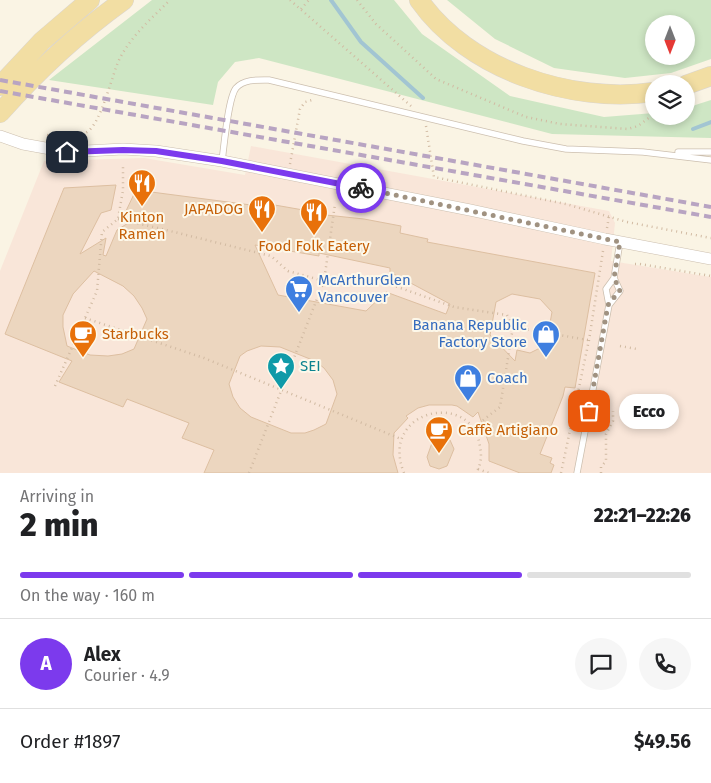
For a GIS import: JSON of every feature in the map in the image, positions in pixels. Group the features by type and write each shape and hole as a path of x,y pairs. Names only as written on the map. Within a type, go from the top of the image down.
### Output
{"main road":[{"path":"0,86 42,41 90,0"},
{"path":"5,107 55,56 95,21 124,0"},
{"path":"419,0 438,22 465,45 494,63 525,77 558,88 584,93 609,95 645,93"},
{"path":"695,82 711,76"}],"street":[{"path":"0,136 23,144 67,152 156,151 222,161 711,259"}],"lane":[{"path":"222,161 236,88 248,81 262,80 269,80 523,141 566,149 711,152"},
{"path":"643,152 711,160"},
{"path":"578,473 608,305 606,289 614,278 620,242"},
{"path":"608,305 620,290 614,278"}],"path":[{"path":"44,135 71,137 87,133 94,124 101,109 119,58 133,37 170,0"},
{"path":"290,0 409,103"},
{"path":"301,9 309,0"},
{"path":"357,0 376,24 436,79 506,110 526,117 560,124 628,129 638,126 645,121"},
{"path":"289,166 301,106 305,102 315,100"},
{"path":"418,125 427,127 434,177 566,204 627,222 711,238"},
{"path":"55,386 97,291 102,232 118,220 123,166"},
{"path":"249,473 269,426 281,390 324,281 335,204"},
{"path":"607,228 609,216"},
{"path":"118,220 271,256 288,271 324,281 392,285 454,308 507,315 513,327 500,407 473,428"},
{"path":"561,473 589,340 603,251"},
{"path":"601,258 607,259"},
{"path":"635,264 711,276"},
{"path":"85,318 204,358 401,439"},
{"path":"513,327 589,340"},
{"path":"620,346 637,349"},
{"path":"601,473 601,467 606,461 606,434 613,421 613,411"},
{"path":"404,473 400,463 399,451 401,439 407,428 416,419 440,412 453,414 473,428 480,441 482,455 476,473"},
{"path":"478,469 489,473"}],"shaded area":[{"name":"McArthurGlen Vancouver","path":"251,146 609,211 615,223 611,261 711,277 711,473 0,473 0,271 44,161 144,158 245,175"}],"green space":[{"path":"152,0 394,0 422,34 510,96 604,117 645,114 645,125 695,125 695,105 711,100 711,138 552,134 259,58 235,62 218,82 213,105 49,80"},
{"path":"447,0 711,0 711,59 695,65 695,15 645,15 645,65 694,65 671,73 625,78 554,68 495,39"}],"building":[{"name":"McArthurGlen Vancouver","path":"116,185 111,210 101,213 80,254 106,238 103,255 106,256 117,230 141,215 125,213 136,190 251,205 252,201 326,215 364,219 401,226 400,233 428,239 427,242 595,273 575,388 565,387 540,454 552,458 550,463 554,465 551,473 520,473 489,461 489,444 478,412 473,417 457,406 429,405 418,408 406,416 408,418 394,433 393,455 398,473 204,473 214,450 182,438 189,423 127,399 123,407 59,382 72,361 5,334 64,188","holes":["255,245 319,256 319,253 390,268 390,272 450,304 446,314 386,292 366,311 278,295","94,271 123,286 134,296 147,319 134,349 122,354 108,356 90,355 67,346 63,327 63,315 73,294","512,294 540,299 552,312 546,345 530,353 517,350 515,361 490,335 496,302","261,346 280,347 315,361 324,368 333,380 337,394 326,424 305,433 291,433 251,417 240,408 233,397 229,384 240,356 247,351"]},
{"path":"442,437 450,440 454,449 447,466 439,469 430,466 427,457 433,440"}],"waterway":[{"path":"331,0 361,42 423,98"},
{"path":"693,129 711,122"}],"railway":[{"path":"0,80 711,207"},
{"path":"0,91 711,217"}],"way so far":[{"path":"361,188 620,242 614,278 620,290 608,305 589,411"}],"place":[{"name":"Kinton Ramen","path":"142,207"},
{"name":"JAPADOG","path":"262,233"},
{"name":"Food Folk Eatery","path":"314,236"},
{"name":"McArthurGlen Vancouver","path":"299,313"},
{"name":"Starbucks","path":"83,358"},
{"name":"Banana Republic Factory Store","path":"546,358"},
{"name":"SEI","path":"281,390"},
{"name":"Coach","path":"468,402"},
{"name":"Ecco","path":"589,411"},
{"name":"Caffè Artigiano","path":"439,454"}],"route":[{"path":"67,152 156,151 222,161 361,188"}]}
